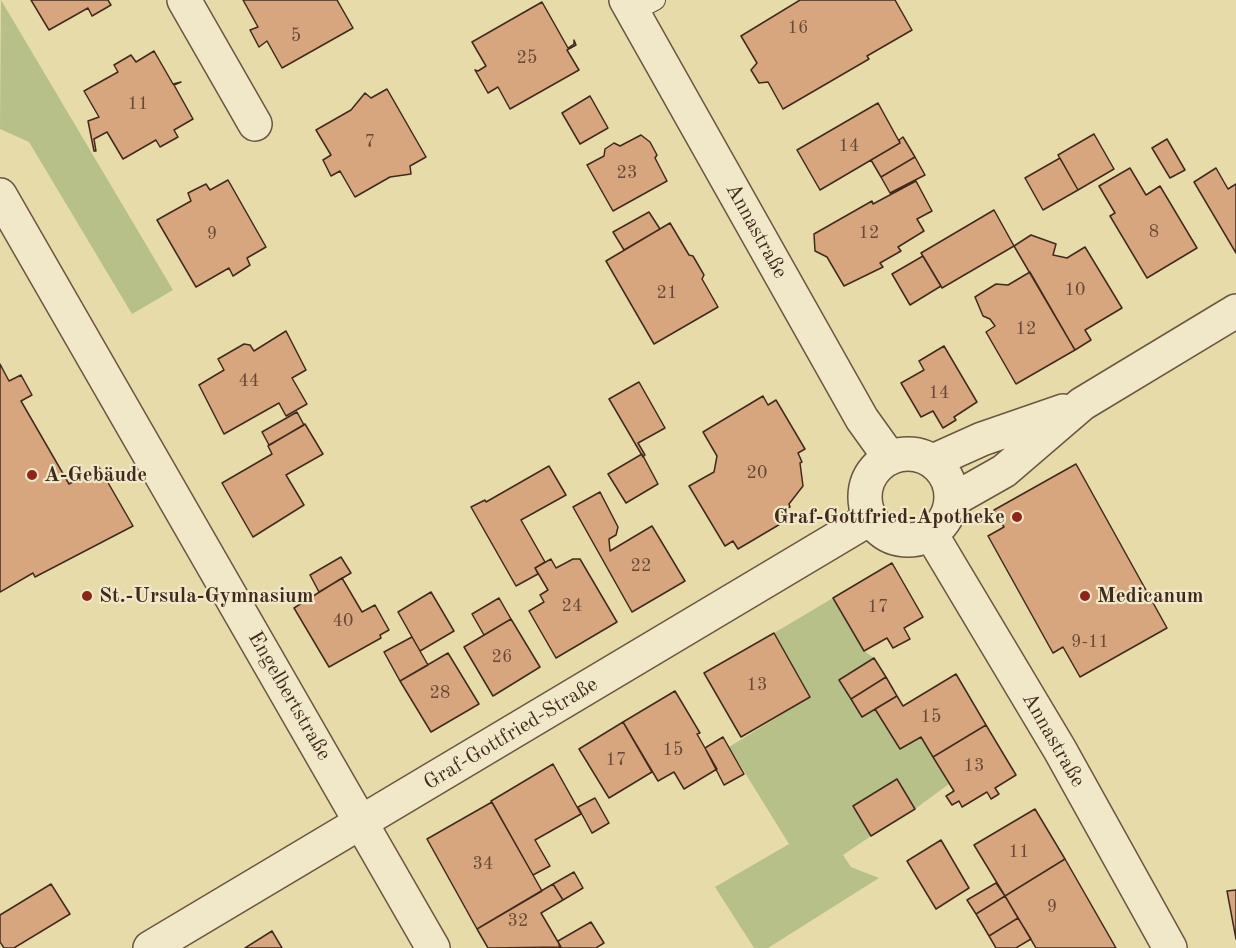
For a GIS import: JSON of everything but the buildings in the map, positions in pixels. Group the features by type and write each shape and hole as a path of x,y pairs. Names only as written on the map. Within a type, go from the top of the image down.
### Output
{"street":[{"path":"184,0 255,124"},
{"name":"Annastraße","path":"638,4 862,420 890,458"},
{"name":"Engelbertstraße","path":"0,195 87,350 363,823 433,948"},
{"path":"951,501 1004,471 1082,404 1236,311"},
{"path":"933,461 982,439 1082,404"},
{"path":"911,454 933,461 948,478 951,501 946,519 931,534 918,539 891,537 879,529 871,518 865,501 867,484 876,468 890,458 911,454"},
{"name":"Graf-Gottfried-Straße","path":"150,948 871,518"},
{"name":"Annastraße","path":"931,534 1060,750 1170,948"}],"green space":[{"path":"1,0 173,290 132,314 29,142 0,129"},
{"path":"833,598 864,651 874,658 840,680 862,717 875,709 900,749 921,737 949,784 915,809 897,779 853,806 871,836 843,855 851,867 879,878 768,948 754,948 715,887 789,844 729,747 810,697 774,633"}],"place":[{"name":"A-Gebäude","path":"32,475"},
{"name":"Graf-Gottfried-Apotheke","path":"1017,517"},
{"name":"St.-Ursula-Gymnasium","path":"87,596"},
{"name":"Medicanum","path":"1085,596"}]}
